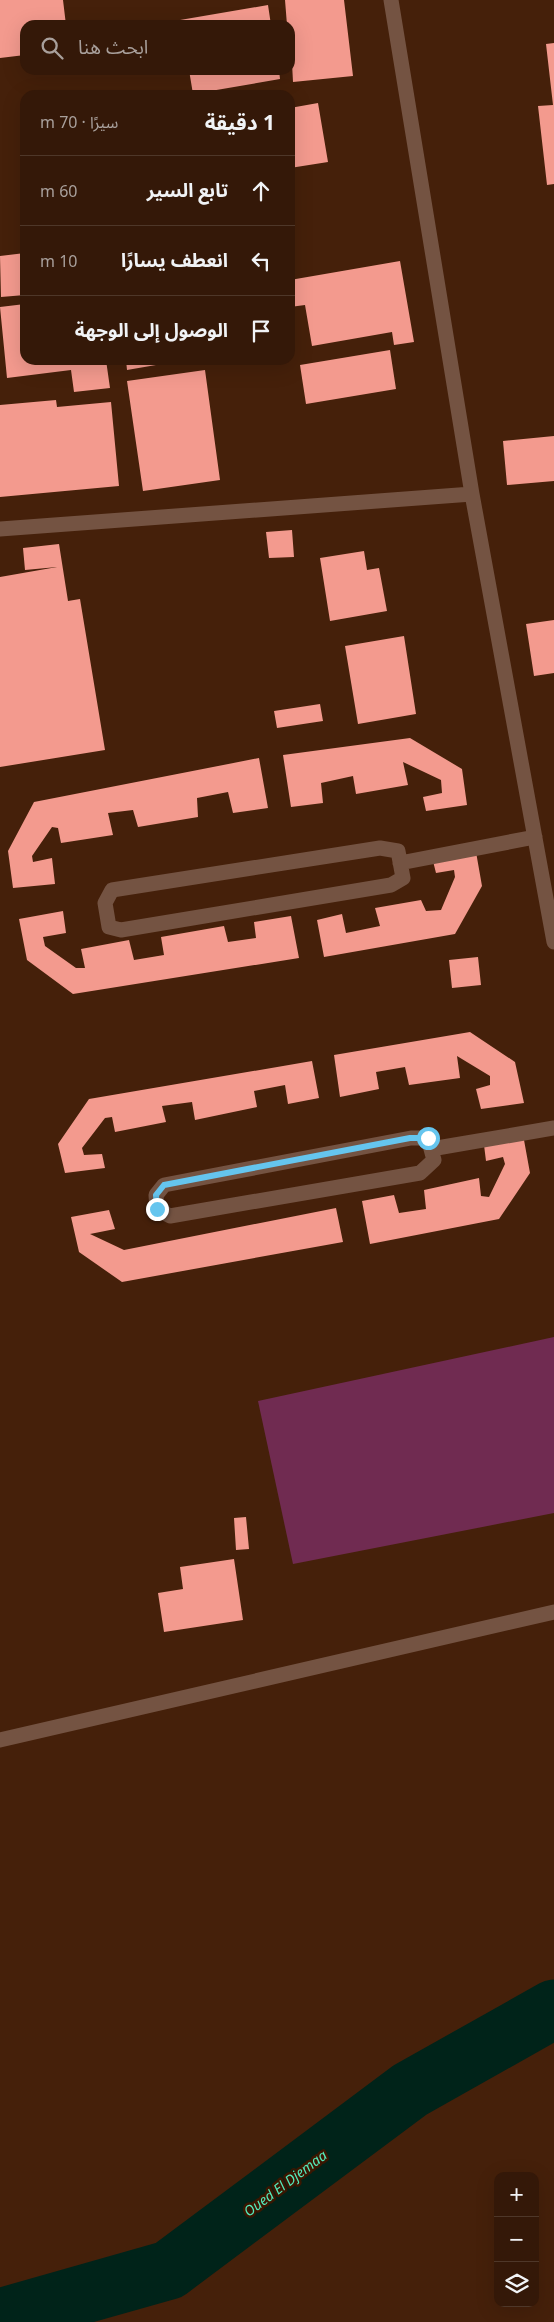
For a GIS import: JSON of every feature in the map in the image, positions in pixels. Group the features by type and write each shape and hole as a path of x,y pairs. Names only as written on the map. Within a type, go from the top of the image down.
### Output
{"street":[{"path":"391,0 472,494 554,942"},
{"path":"0,529 472,494"},
{"path":"400,863 535,837"},
{"path":"380,848 398,851 400,863 403,878 392,885 121,930 109,927 105,903 112,890 380,848"},
{"path":"431,1149 554,1128"},
{"path":"410,1138 428,1138 431,1149 434,1160 420,1173 170,1216 157,1209 156,1195 164,1185 410,1138"},
{"path":"0,1740 554,1612"}],"shaded area":[{"path":"554,1337 554,1513 293,1564 258,1401"}],"building":[{"path":"0,0 63,0 65,20 20,20 20,56 0,58"},
{"path":"285,0 344,0 353,76 293,82 293,75 295,75 295,20 287,20"},
{"path":"268,5 270,20 180,20"},
{"path":"554,43 554,184 547,185 538,106 553,105 546,44"},
{"path":"190,75 280,75 280,79 216,90 192,90"},
{"path":"318,103 328,162 295,167 295,107"},
{"path":"20,254 20,295 1,297 0,256"},
{"path":"400,261 414,342 394,345 392,332 312,346 305,305 295,306 295,279"},
{"path":"20,305 20,365 107,365 110,388 74,392 71,370 7,378 0,307"},
{"path":"390,350 396,389 306,404 300,365"},
{"path":"126,365 156,365 127,370"},
{"path":"205,370 220,480 143,491 127,381"},
{"path":"56,400 57,407 111,402 119,486 0,497 0,405"},
{"path":"554,436 554,481 507,485 503,441"},
{"path":"292,530 294,557 269,558 266,532"},
{"path":"59,544 68,601 80,599 105,750 0,767 0,577 57,567 25,570 23,548"},
{"path":"364,551 367,570 379,568 387,611 330,621 320,558"},
{"path":"554,620 554,673 534,676 526,624"},
{"path":"404,636 416,714 358,724 345,646"},
{"path":"320,704 323,721 277,728 274,711"},
{"path":"410,738 462,769 467,805 426,811 423,797 442,793 441,780 403,762 408,785 356,794 353,776 321,783 323,803 291,807 283,755"},
{"path":"259,758 268,808 233,813 228,792 197,798 198,817 138,827 133,810 108,813 113,835 61,843 58,828 52,827 32,856 33,862 52,858 55,884 13,888 8,851 34,802"},
{"path":"476,852 482,886 455,934 324,957 317,920 342,914 346,933 380,926 375,908 421,900 426,911 441,910 455,877 454,870 436,873 433,861"},
{"path":"63,911 66,933 43,937 45,946 76,968 85,968 81,949 129,940 134,960 164,955 161,937 224,926 228,942 256,938 254,922 291,916 299,958 73,994 27,960 19,919"},
{"path":"478,957 481,985 452,988 449,960"},
{"path":"470,1032 515,1062 524,1103 481,1109 476,1089 490,1085 490,1076 457,1056 460,1078 409,1085 405,1067 376,1072 379,1089 340,1097 334,1055"},
{"path":"312,1061 319,1098 288,1104 285,1085 254,1091 257,1107 195,1120 192,1102 162,1106 166,1122 115,1132 112,1117 105,1118 82,1148 84,1155 102,1154 105,1168 65,1173 58,1144 89,1099"},
{"path":"524,1140 530,1173 499,1219 370,1244 362,1201 394,1195 399,1213 426,1209 424,1190 479,1178 481,1196 489,1197 505,1164 503,1157 486,1161 484,1145"},
{"path":"336,1208 343,1242 122,1282 79,1252 71,1217 109,1210 115,1229 90,1234 124,1250"},
{"path":"246,1517 249,1549 236,1550 234,1518"},
{"path":"234,1559 243,1620 164,1632 158,1593 183,1589 180,1567"}],"waterway":[{"name":"Oued El Djemaa","path":"0,2318 169,2270 410,2090 554,2009"}],"route":[{"path":"157,1209 156,1195 164,1185 410,1138 428,1138"}]}
